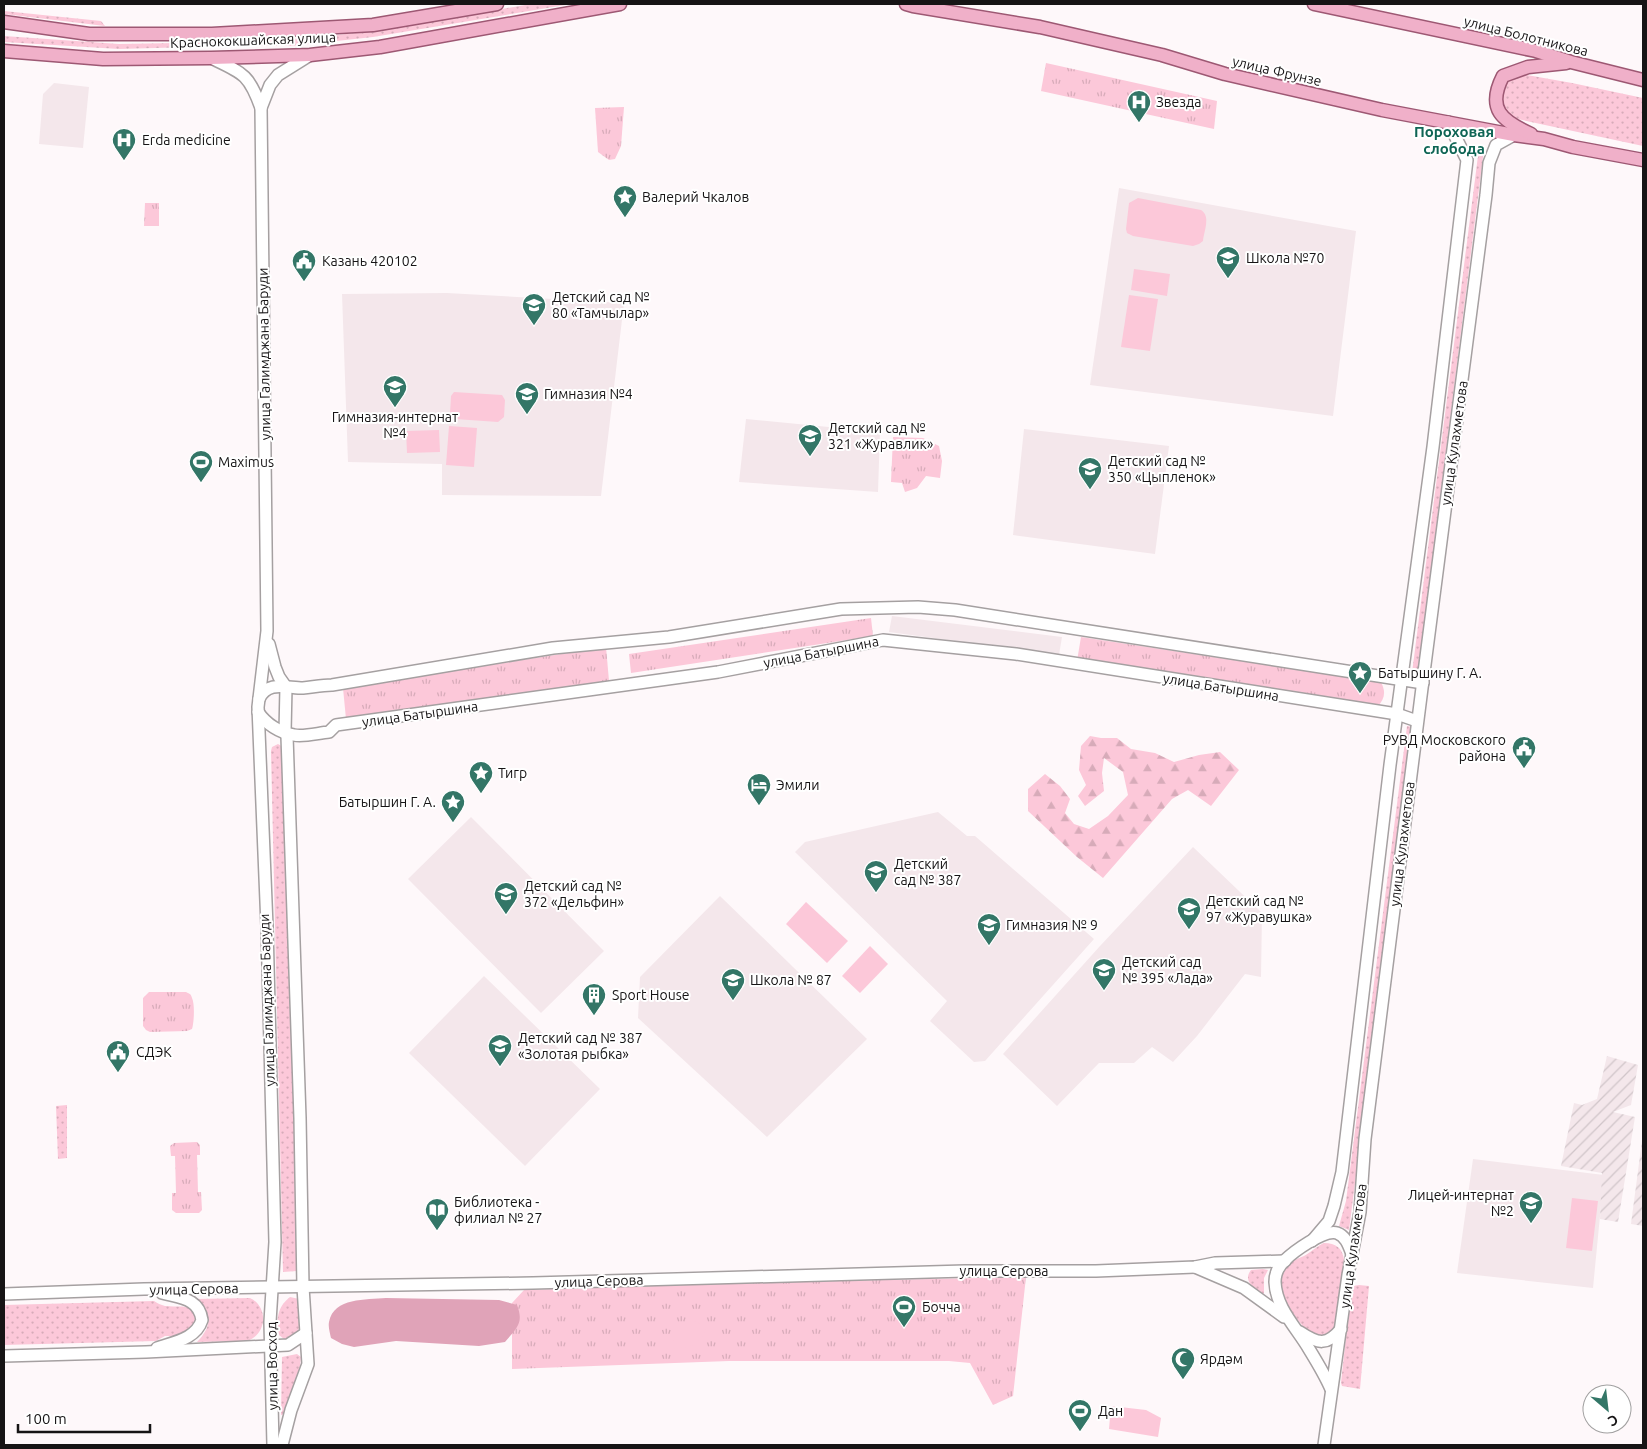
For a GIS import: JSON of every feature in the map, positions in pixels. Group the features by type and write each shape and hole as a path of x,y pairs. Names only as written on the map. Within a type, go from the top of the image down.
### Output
{"main road":[{"name":"Краснококшайская улица","path":"4,22 89,34 212,34 373,25 497,4"},
{"name":"Краснококшайская улица","path":"4,51 103,59 310,55 380,47 620,4"},
{"name":"улица Фрунзе","path":"906,4 1040,27 1143,50 1225,74 1382,110 1514,136 1544,139 1643,160"},
{"path":"957,4 973,16"},
{"name":"улица Болотникова","path":"1314,4 1536,51 1571,62 1643,79"},
{"path":"1544,139 1512,125 1499,113 1495,100 1497,88 1503,76 1528,67 1571,62"},
{"path":"1609,154 1643,164"}],"street":[{"name":"улица Галимджана Баруди","path":"261,108 270,85 278,75 310,55"},
{"name":"улица Галимджана Баруди","path":"211,58 243,75 252,85 261,108 267,630 258,706 275,1242 272,1287"},
{"name":"улица Кулахметова","path":"1312,1240 1329,1220 1342,1172 1397,714 1433,447 1467,160 1448,122"},
{"name":"улица Кулахметова","path":"1324,1445 1331,1389 1360,1212 1365,1139 1489,163 1496,145 1514,136"},
{"path":"285,732 265,721 258,706 261,695 268,688 276,686 304,688 332,685 552,648 669,638 841,609 884,607 955,610 1423,683"},
{"path":"267,630 269,649 275,667 286,687"},
{"name":"улица Батыршина","path":"285,732 294,735 329,732 336,725 718,672 883,640 1016,654 1397,714 1417,721"},
{"name":"улица Галимджана Баруди","path":"286,687 285,732 294,925 303,1287"},
{"path":"1331,1389 1276,1294 1275,1279 1278,1269 1285,1261 1312,1240 1328,1232 1338,1233 1348,1243 1352,1254"},
{"name":"улица Серова","path":"4,1294 144,1289 533,1283 965,1271 1096,1271 1195,1267 1215,1263 1285,1261"},
{"name":"улица Серова","path":"1195,1267 1244,1288 1293,1325"},
{"name":"улица Восход","path":"272,1287 273,1445"},
{"name":"улица Восход","path":"282,1445 291,1410 308,1364 303,1287"},
{"path":"144,1289 189,1300 199,1308 202,1320 196,1332 190,1336 146,1352"},
{"path":"1293,1325 1318,1342 1326,1342 1334,1338 1341,1329"},
{"path":"4,1356 288,1345 306,1333"}],"shaded area":[{"path":"54,83 89,87 83,148 39,144 43,94"},
{"name":"Школа №70","path":"1119,188 1356,231 1333,416 1090,385"},
{"path":"447,293 624,303 601,496 442,495 442,464 348,462 342,294"},
{"name":"Детский сад № 321 «Журавлик»","path":"746,419 880,432 878,492 739,482"},
{"name":"Детский сад № 350 «Цыпленок»","path":"1024,429 1169,446 1155,554 1013,535"},
{"path":"892,616 1062,637 1059,655 889,632"},
{"name":"Гимназия № 9","path":"938,812 967,836 975,836 1094,939 985,1061 974,1062 930,1021 947,1001 795,852 805,842"},
{"name":"Детский сад № 372 «Дельфин»","path":"471,817 604,951 541,1013 408,879"},
{"path":"1193,847 1262,913 1261,977 1245,974 1197,1036 1173,1062 1152,1047 1134,1063 1099,1063 1057,1106 1003,1054 1100,946"},
{"name":"Школа № 87","path":"720,896 867,1039 767,1137 638,1018 640,977"},
{"name":"Детский сад № 387 «Золотая рыбка»","path":"484,976 600,1089 525,1166 409,1053"},
{"path":"1607,1056 1638,1065 1631,1105 1613,1112 1635,1117 1618,1222 1600,1219 1602,1173 1561,1166 1574,1103 1582,1105 1597,1099"},
{"path":"1643,1133 1643,1226 1631,1224"},
{"name":"Лицей-интернат №2","path":"1473,1159 1604,1175 1593,1288 1457,1273"},
{"path":"386,1298 499,1300 517,1305 520,1316 516,1329 505,1342 479,1346 396,1341 354,1347 342,1344 331,1338 329,1322 337,1308 352,1301"}],"green space":[{"path":"531,4 571,4 373,37 291,46 239,46 239,43 373,31"},
{"path":"4,11 101,21 105,26 4,14"},
{"path":"4,36 119,44 233,42 233,45 119,49 4,42"},
{"path":"1046,63 1217,101 1214,129 1041,91"},
{"path":"1521,74 1643,98 1643,146 1508,117 1500,99 1504,83 1510,77"},
{"path":"624,107 621,146 615,159 609,160 598,152 595,108"},
{"path":"1479,148 1484,149 1418,674 1412,673"},
{"path":"1138,198 1201,210 1206,216 1203,241 1193,246 1133,236 1127,233 1129,203"},
{"path":"145,203 159,203 159,226 144,226"},
{"path":"1134,269 1170,274 1167,296 1131,290"},
{"path":"1129,295 1158,299 1150,351 1121,347"},
{"path":"454,392 502,395 505,400 504,417 498,422 455,419 450,414 451,396"},
{"path":"449,426 477,428 474,467 446,465"},
{"path":"439,430 440,452 407,453 406,431"},
{"path":"893,437 923,438 939,446 942,461 940,478 926,476 917,488 905,492 902,483 891,482"},
{"path":"871,618 873,636 631,673 629,654"},
{"path":"1081,637 1381,682 1384,695 1377,707 1077,661"},
{"path":"606,647 609,681 346,719 343,688"},
{"path":"1407,726 1413,727 1349,1230 1339,1226 1346,1201"},
{"path":"1090,736 1117,738 1131,749 1155,753 1174,762 1199,755 1220,752 1239,770 1211,806 1188,790 1172,799 1103,878 1077,857 1028,811 1028,789 1045,774 1060,786 1070,799 1065,813 1074,824 1089,829 1108,816 1128,795 1123,772 1104,758 1102,773 1104,791 1085,806 1078,796 1086,785 1079,770 1081,746"},
{"path":"278,744 283,747 299,1267 297,1271 283,1272 271,751 272,747"},
{"path":"806,902 848,941 827,963 786,924"},
{"path":"870,946 888,964 860,993 842,976"},
{"path":"149,992 186,992 190,994 194,1009 192,1029 187,1031 150,1032 146,1030 143,1026 143,998"},
{"path":"67,1105 67,1158 58,1159 56,1106"},
{"path":"197,1142 200,1145 200,1155 197,1155 198,1192 201,1192 202,1210 199,1213 176,1213 172,1210 172,1193 176,1193 175,1156 171,1156 170,1146 174,1143"},
{"path":"1572,1198 1598,1201 1592,1251 1566,1248"},
{"path":"1324,1243 1338,1247 1344,1259 1334,1329 1328,1337 1312,1336 1299,1322 1282,1295 1280,1285 1280,1276 1286,1266"},
{"path":"1251,1270 1268,1270 1264,1278 1264,1294 1251,1284 1248,1278"},
{"path":"1026,1277 1013,1396 993,1405 970,1363 949,1361 729,1361 512,1369 512,1303 524,1290"},
{"path":"1353,1286 1369,1286 1360,1389 1342,1386 1341,1383 1351,1290"},
{"path":"290,1297 299,1299 300,1324 296,1334 284,1339 279,1335 278,1314 282,1305"},
{"path":"250,1298 260,1307 263,1320 259,1332 254,1337 247,1341 197,1342 206,1331 208,1320 205,1309 195,1299"},
{"path":"154,1301 165,1306 190,1308 197,1323 181,1336 165,1336 156,1341 4,1345 4,1305"},
{"name":"Бочча","path":"911,1317 920,1333 917,1335 892,1337 888,1335 893,1325"},
{"path":"694,1321 706,1329 701,1339 693,1345 673,1349 669,1344"},
{"path":"297,1354 301,1357 300,1366 285,1414 281,1415 282,1357"},
{"path":"1111,1406 1146,1410 1161,1418 1158,1437 1109,1429"}],"place":[{"name":"Звезда","path":"1139,123"},
{"name":"Erda medicine","path":"124,161"},
{"name":"Валерий Чкалов","path":"625,218"},
{"name":"Школа №70","path":"1228,279"},
{"name":"Казань 420102","path":"304,282"},
{"name":"Детский сад № 80 «Тамчылар»","path":"534,326"},
{"name":"Гимназия-интернат №4","path":"395,408"},
{"name":"Гимназия №4","path":"527,415"},
{"name":"Детский сад № 321 «Журавлик»","path":"810,457"},
{"name":"Maximus","path":"201,483"},
{"name":"Детский сад № 350 «Цыпленок»","path":"1090,490"},
{"name":"Батыршину Г. А.","path":"1360,694"},
{"name":"РУВД Московского района","path":"1524,769"},
{"name":"Тигр","path":"481,794"},
{"name":"Эмили","path":"759,806"},
{"name":"Батыршин Г. А.","path":"453,823"},
{"name":"Детский сад № 387","path":"876,893"},
{"name":"Детский сад № 372 «Дельфин»","path":"506,915"},
{"name":"Детский сад № 97 «Журавушка»","path":"1189,930"},
{"name":"Гимназия № 9","path":"989,946"},
{"name":"Детский сад № 395 «Лада»","path":"1104,991"},
{"name":"Школа № 87","path":"733,1001"},
{"name":"Sport House","path":"594,1016"},
{"name":"Детский сад № 387 «Золотая рыбка»","path":"500,1067"},
{"name":"СДЭК","path":"118,1073"},
{"name":"Лицей-интернат №2","path":"1531,1224"},
{"name":"Библиотека - филиал № 27","path":"437,1231"},
{"name":"Бочча","path":"904,1328"},
{"name":"Ярдәм","path":"1183,1380"},
{"name":"Дан","path":"1080,1432"}],"district":[{"name":"Пороховая слобода","path":"1454,140"}]}
